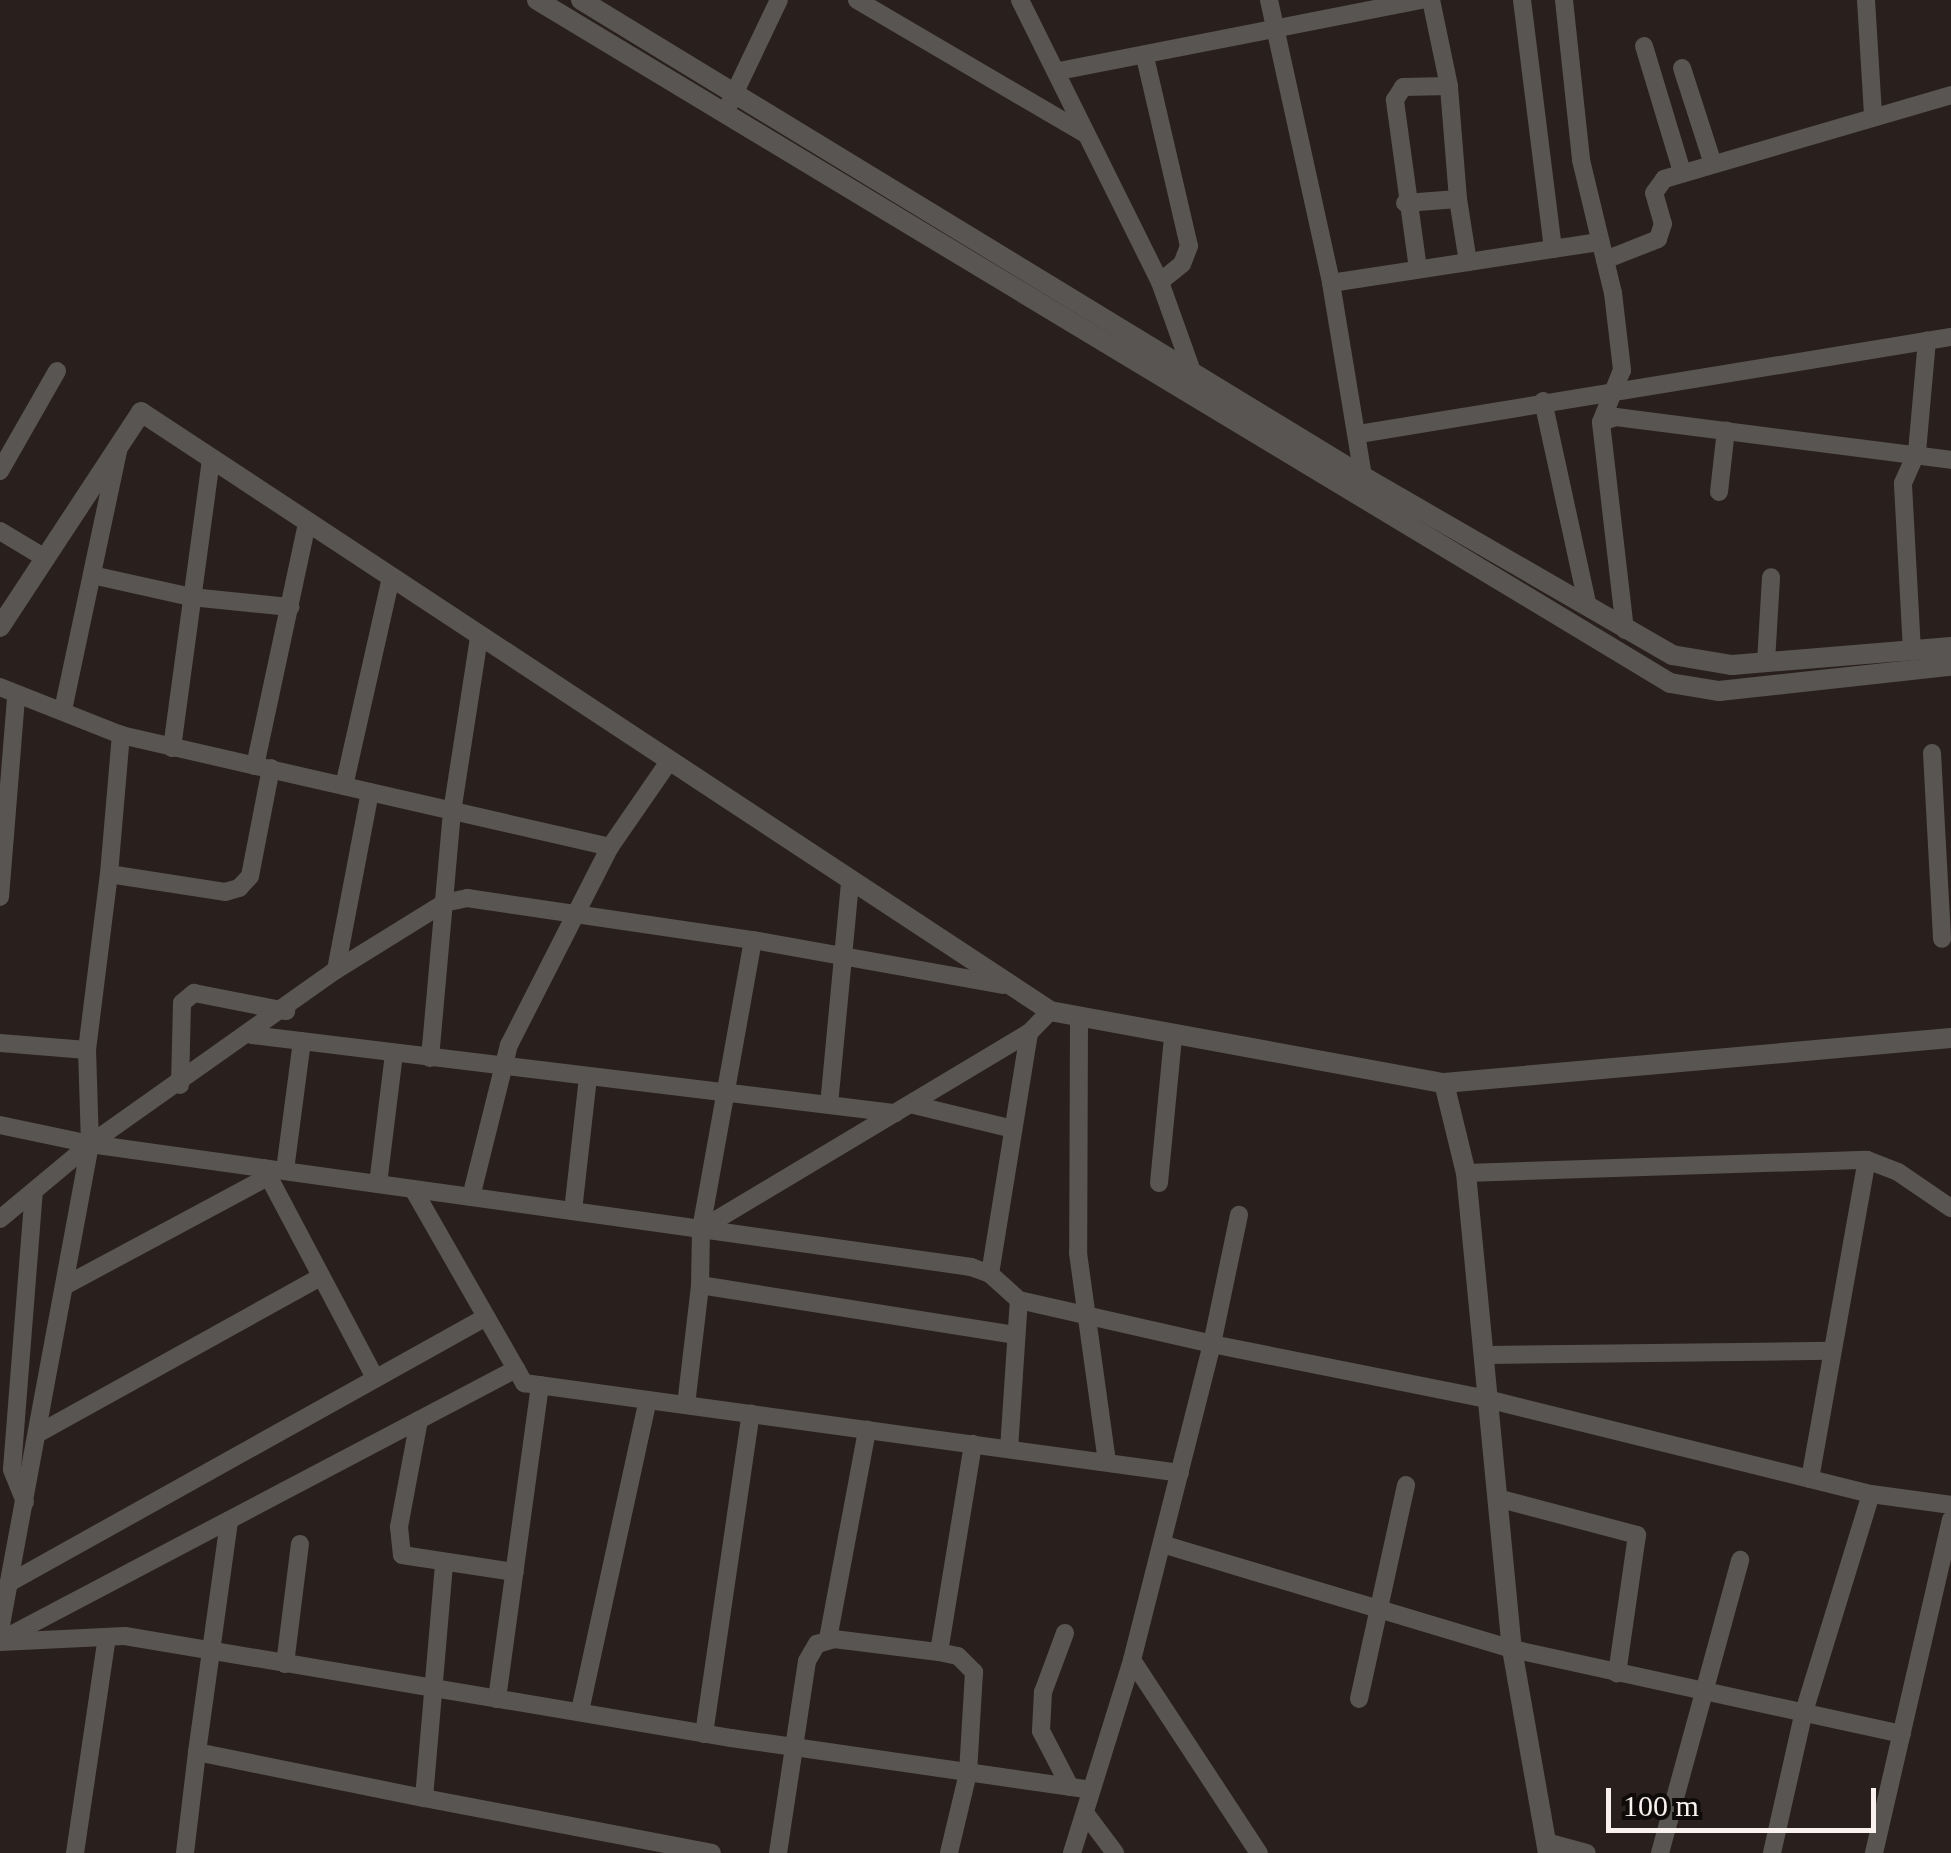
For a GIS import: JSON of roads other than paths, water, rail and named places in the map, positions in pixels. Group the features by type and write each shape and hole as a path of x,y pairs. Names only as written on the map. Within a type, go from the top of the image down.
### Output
{"street":[{"path":"536,0 1366,504 1670,683 1719,690 1951,666"},
{"path":"581,0 1364,477 1626,630 1688,661 1766,662 1951,647"},
{"path":"725,113 779,0"},
{"path":"857,0 1085,134"},
{"path":"1020,0 1160,282 1194,374"},
{"path":"1269,0 1331,283 1359,434 1366,504"},
{"path":"1059,72 1420,0"},
{"path":"1432,0 1449,86 1458,199 1468,262"},
{"path":"1522,0 1553,249"},
{"path":"1564,0 1581,160 1602,251 1620,387 1601,422 1626,630"},
{"path":"1866,0 1873,115"},
{"path":"1644,46 1682,172"},
{"path":"1145,57 1189,246 1182,264 1160,282"},
{"path":"1682,68 1713,164"},
{"path":"1418,270 1405,203 1397,91 1449,86"},
{"path":"1331,283 1553,249 1602,251 1658,239 1663,224 1656,186 1682,172 1951,95"},
{"path":"1405,203 1458,199"},
{"path":"1359,434 1620,387 1951,337"},
{"path":"1912,650 1902,483 1917,452 1927,340"},
{"path":"0,471 57,371"},
{"path":"1543,401 1588,607"},
{"path":"0,628 140,412 1003,985 1050,1010 1173,1037 1444,1084 1951,1038"},
{"path":"1601,422 1616,417 1917,452 1951,460"},
{"path":"1718,492 1726,430"},
{"path":"63,710 119,448"},
{"path":"172,748 211,459"},
{"path":"109,874 225,892 240,888 250,876 263,767 307,523"},
{"path":"0,531 45,558"},
{"path":"92,575 192,597 290,606"},
{"path":"1766,662 1771,577"},
{"path":"344,786 391,578"},
{"path":"430,1058 452,812 480,637"},
{"path":"0,896 8,691 122,735 172,748 610,847"},
{"path":"0,1630 68,1284 90,1144 87,1050 122,735"},
{"path":"1932,753 1946,840 1942,939"},
{"path":"472,1197 503,1068 574,913 610,847 668,763"},
{"path":"336,970 370,792"},
{"path":"830,1105 850,883"},
{"path":"0,1219 90,1144 286,1011 336,970 444,902 467,898 574,913 754,940 845,960 1003,985"},
{"path":"686,1405 700,1285 701,1229 754,940"},
{"path":"180,1085 182,1003 194,992 286,1011"},
{"path":"701,1229 1029,1033 1050,1010"},
{"path":"1079,1019 1078,1253 1108,1462"},
{"path":"990,1274 1029,1033"},
{"path":"252,1035 895,1113"},
{"path":"1159,1183 1173,1037"},
{"path":"302,1042 273,1171 320,1278 374,1376"},
{"path":"0,1043 87,1050"},
{"path":"378,1184 394,1053"},
{"path":"574,1211 588,1077"},
{"path":"1444,1084 1466,1174 1512,1649 1547,1848 1588,1853"},
{"path":"914,1105 1014,1129"},
{"path":"0,1125 90,1144 701,1229 990,1274 1019,1300 1490,1400 1871,1494 1951,1505"},
{"path":"1466,1174 1867,1160 1898,1172 1951,1208"},
{"path":"1810,1478 1829,1351 1867,1160"},
{"path":"68,1284 273,1171"},
{"path":"413,1188 524,1383 1180,1472"},
{"path":"26,1502 12,1469 34,1192"},
{"path":"1072,1853 1132,1660 1212,1344 1239,1215"},
{"path":"39,1434 320,1278"},
{"path":"700,1285 1016,1334"},
{"path":"1008,1449 1019,1300"},
{"path":"9,1583 374,1376 486,1317"},
{"path":"1486,1355 1829,1351"},
{"path":"0,1641 516,1368"},
{"path":"497,1699 540,1386"},
{"path":"580,1711 648,1400"},
{"path":"704,1734 751,1413"},
{"path":"418,1420 398,1541 402,1556 444,1566 514,1572"},
{"path":"778,1853 810,1654 828,1639 866,1430"},
{"path":"939,1652 972,1444"},
{"path":"1359,1698 1375,1608 1406,1485"},
{"path":"1772,1853 1803,1715 1871,1494"},
{"path":"1497,1498 1637,1535 1617,1674"},
{"path":"185,1853 207,1650 224,1586 230,1520"},
{"path":"1874,1853 1951,1520"},
{"path":"285,1664 300,1544"},
{"path":"1162,1544 1512,1649 1902,1734"},
{"path":"1660,1853 1740,1560"},
{"path":"424,1798 444,1566"},
{"path":"1065,1633 1043,1692 1041,1731 1070,1787"},
{"path":"0,1641 107,1637 207,1650 704,1734 1091,1790"},
{"path":"75,1853 107,1637"},
{"path":"828,1639 958,1656 974,1672 968,1773 949,1853"},
{"path":"1132,1660 1260,1853"},
{"path":"197,1752 712,1853"},
{"path":"1086,1813 1115,1853"}]}
